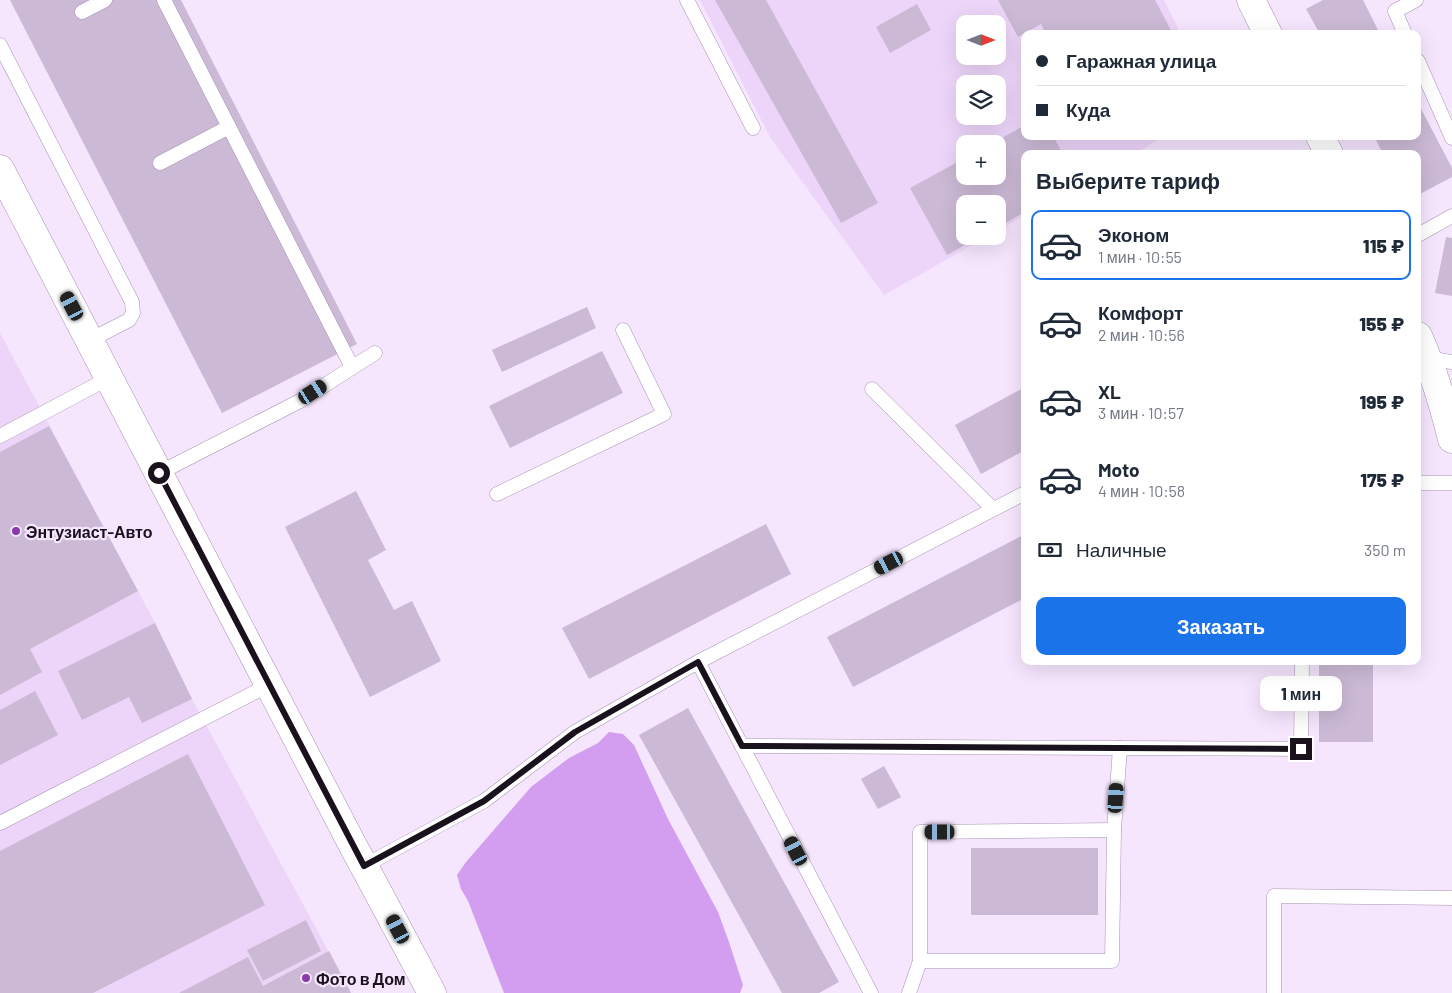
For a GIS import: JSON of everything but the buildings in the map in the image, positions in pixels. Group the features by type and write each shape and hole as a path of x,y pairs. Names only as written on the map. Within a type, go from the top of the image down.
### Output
{"street":[{"path":"1251,0 1266,30"},
{"path":"0,169 432,993"},
{"path":"1432,352 1452,439"}],"lane":[{"path":"82,12 105,0"},
{"path":"164,0 352,367"},
{"path":"687,0 753,128"},
{"path":"1403,30 1395,11 1416,0"},
{"path":"0,44 132,302 133,313 129,320 90,340"},
{"path":"1421,68 1452,138"},
{"path":"160,163 229,127"},
{"path":"1421,233 1452,216"},
{"path":"497,494 664,414 623,330"},
{"path":"159,473 300,401 375,353"},
{"path":"0,436 109,378"},
{"path":"872,389 993,509"},
{"path":"1421,483 1452,483"},
{"path":"364,866 484,801 575,732 698,662 1021,494"},
{"path":"698,662 871,993"},
{"path":"742,746 1301,749 1302,665"},
{"path":"0,823 269,685"},
{"path":"920,961 1112,961 1114,830 1120,748"},
{"path":"909,993 920,961 920,832 1114,830"},
{"path":"1274,993 1274,896 1452,898"}],"shaded area":[{"path":"700,0 1164,0 1179,30 1021,30 1021,140 1158,140 1141,150 1021,150 1021,217 1006,226 1006,195 956,195 956,245 972,245 884,295 770,137"},
{"path":"0,333 155,623 192,699 351,993 0,993"},
{"path":"609,732 623,734 634,745 668,819 718,912 743,985 740,993 504,993 457,875 531,787 569,758 598,743"}],"place":[{"name":"Энтузиаст-Авто","path":"16,531"},
{"name":"Фото в Дом","path":"306,978"}],"route":[{"path":"159,473 364,866 484,801 575,732 698,662 742,746 1301,749"}]}
